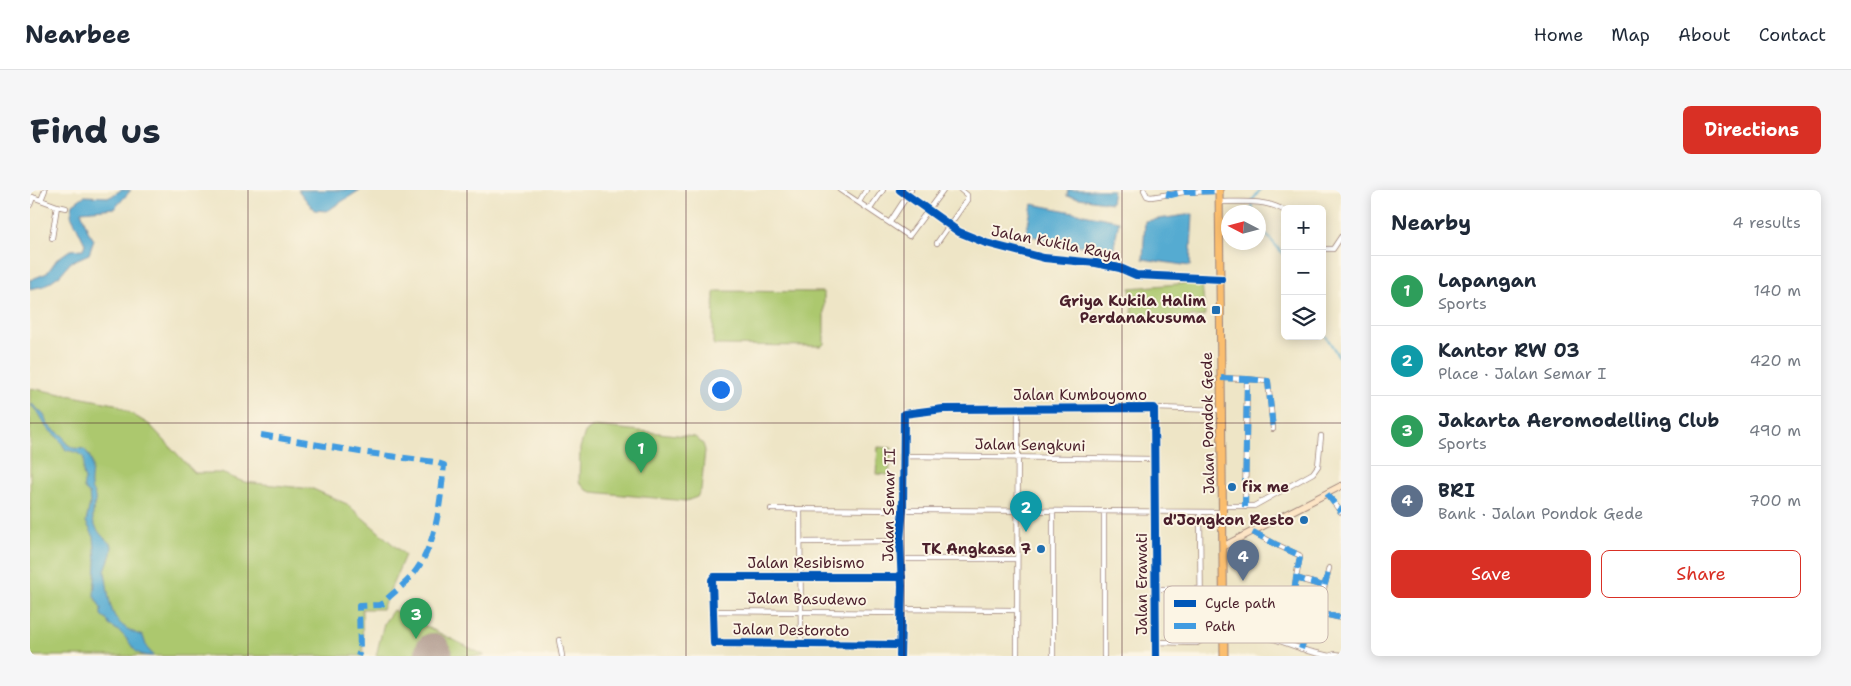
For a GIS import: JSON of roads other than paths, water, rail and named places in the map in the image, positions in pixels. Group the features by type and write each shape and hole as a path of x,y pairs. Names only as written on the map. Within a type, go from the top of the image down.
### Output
{"main road":[{"name":"Jalan Pondok Gede","path":"1219,190 1224,586"},
{"path":"1225,543 1253,532 1341,486"},
{"name":"Jalan Pondok Gede","path":"1224,643 1224,656"}],"street":[{"path":"41,200 44,190"},
{"path":"840,190 911,236 943,190"},
{"path":"859,202 866,190"},
{"path":"870,209 883,190"},
{"name":"Jalan Kukila Raya","path":"900,190 949,225 979,242 1044,258 1096,263 1120,268 1136,275 1221,279"},
{"path":"890,222 911,190"},
{"path":"937,243 967,200 967,195 961,190"},
{"path":"1144,190 1147,196 1151,197 1166,192 1171,195 1184,192 1219,190"},
{"path":"30,205 31,197 66,208"},
{"path":"1219,202 1254,202 1267,204 1281,209"},
{"path":"52,238 57,206"},
{"path":"1326,249 1334,249 1341,237"},
{"path":"1221,378 1268,381 1273,429"},
{"path":"1245,507 1247,379"},
{"path":"1017,656 1018,408"},
{"path":"1154,408 1221,410"},
{"name":"Jalan Kumboyomo","path":"904,414 943,409 1154,408 1156,511"},
{"name":"Jalan Semar II","path":"900,656 902,578 900,541 903,509 904,414"},
{"path":"771,509 1200,512 1254,506 1313,473 1318,466 1321,436"},
{"name":"Jalan Sengkuni","path":"904,456 1156,458"},
{"path":"1327,494 1341,512"},
{"path":"800,509 801,644"},
{"path":"1053,511 1053,656"},
{"path":"1104,511 1104,656"},
{"name":"Jalan Erawati","path":"1156,511 1156,656"},
{"path":"1200,512 1201,586"},
{"path":"1253,532 1300,556 1295,586"},
{"path":"801,542 900,541"},
{"path":"901,559 1017,559"},
{"path":"1296,578 1323,586 1328,568"},
{"name":"Jalan Resibismo","path":"712,580 714,577 902,578"},
{"name":"Jalan Destoroto","path":"712,580 714,643 900,645"},
{"path":"1156,589 1164,589"},
{"name":"Jalan Basudewo","path":"713,611 1017,610"},
{"path":"1328,616 1341,618"},
{"path":"559,640 562,656"},
{"path":"1156,642 1164,642"},
{"path":"1284,643 1329,656 1341,655"},
{"path":"1301,649 1303,643"}],"water":[{"path":"121,190 131,190 115,208 81,211 88,231 94,240 89,254 71,262 60,275 44,286 30,289 30,280 47,273 57,259 70,250 83,249 85,244 71,215 73,204 84,196 110,197"},
{"path":"298,190 360,190 327,211 314,210"},
{"path":"1068,190 1113,190 1111,203 1067,196"},
{"path":"1032,204 1119,221 1113,252 1026,235"},
{"path":"1193,214 1190,266 1143,259 1145,221"},
{"path":"32,404 44,415 48,425 63,436 66,443 73,448 84,449 92,462 91,487 95,496 93,518 96,527 112,545 105,572 110,604 117,619 123,626 143,636 147,648 154,656 147,656 134,650 126,638 109,625 107,620 101,615 101,608 94,596 96,562 94,537 86,522 90,503 89,493 84,487 84,458 75,452 66,450 59,439 46,427"}],"waterway":[{"path":"1252,205 1252,201 1260,190"},
{"path":"1266,234 1281,251"},
{"path":"1326,336 1341,360"}],"place":[{"name":"Griya Kukila Halim Perdanakusuma","path":"1216,310"},
{"name":"Lapangan","path":"641,473"},
{"name":"fix me","path":"1232,487"},
{"name":"d'Jongkon Resto","path":"1304,520"},
{"name":"Kantor RW 03","path":"1026,532"},
{"name":"TK Angkasa 7","path":"1041,549"},
{"name":"BRI","path":"1243,581"},
{"name":"Jakarta Aeromodelling Club","path":"416,639"}]}
